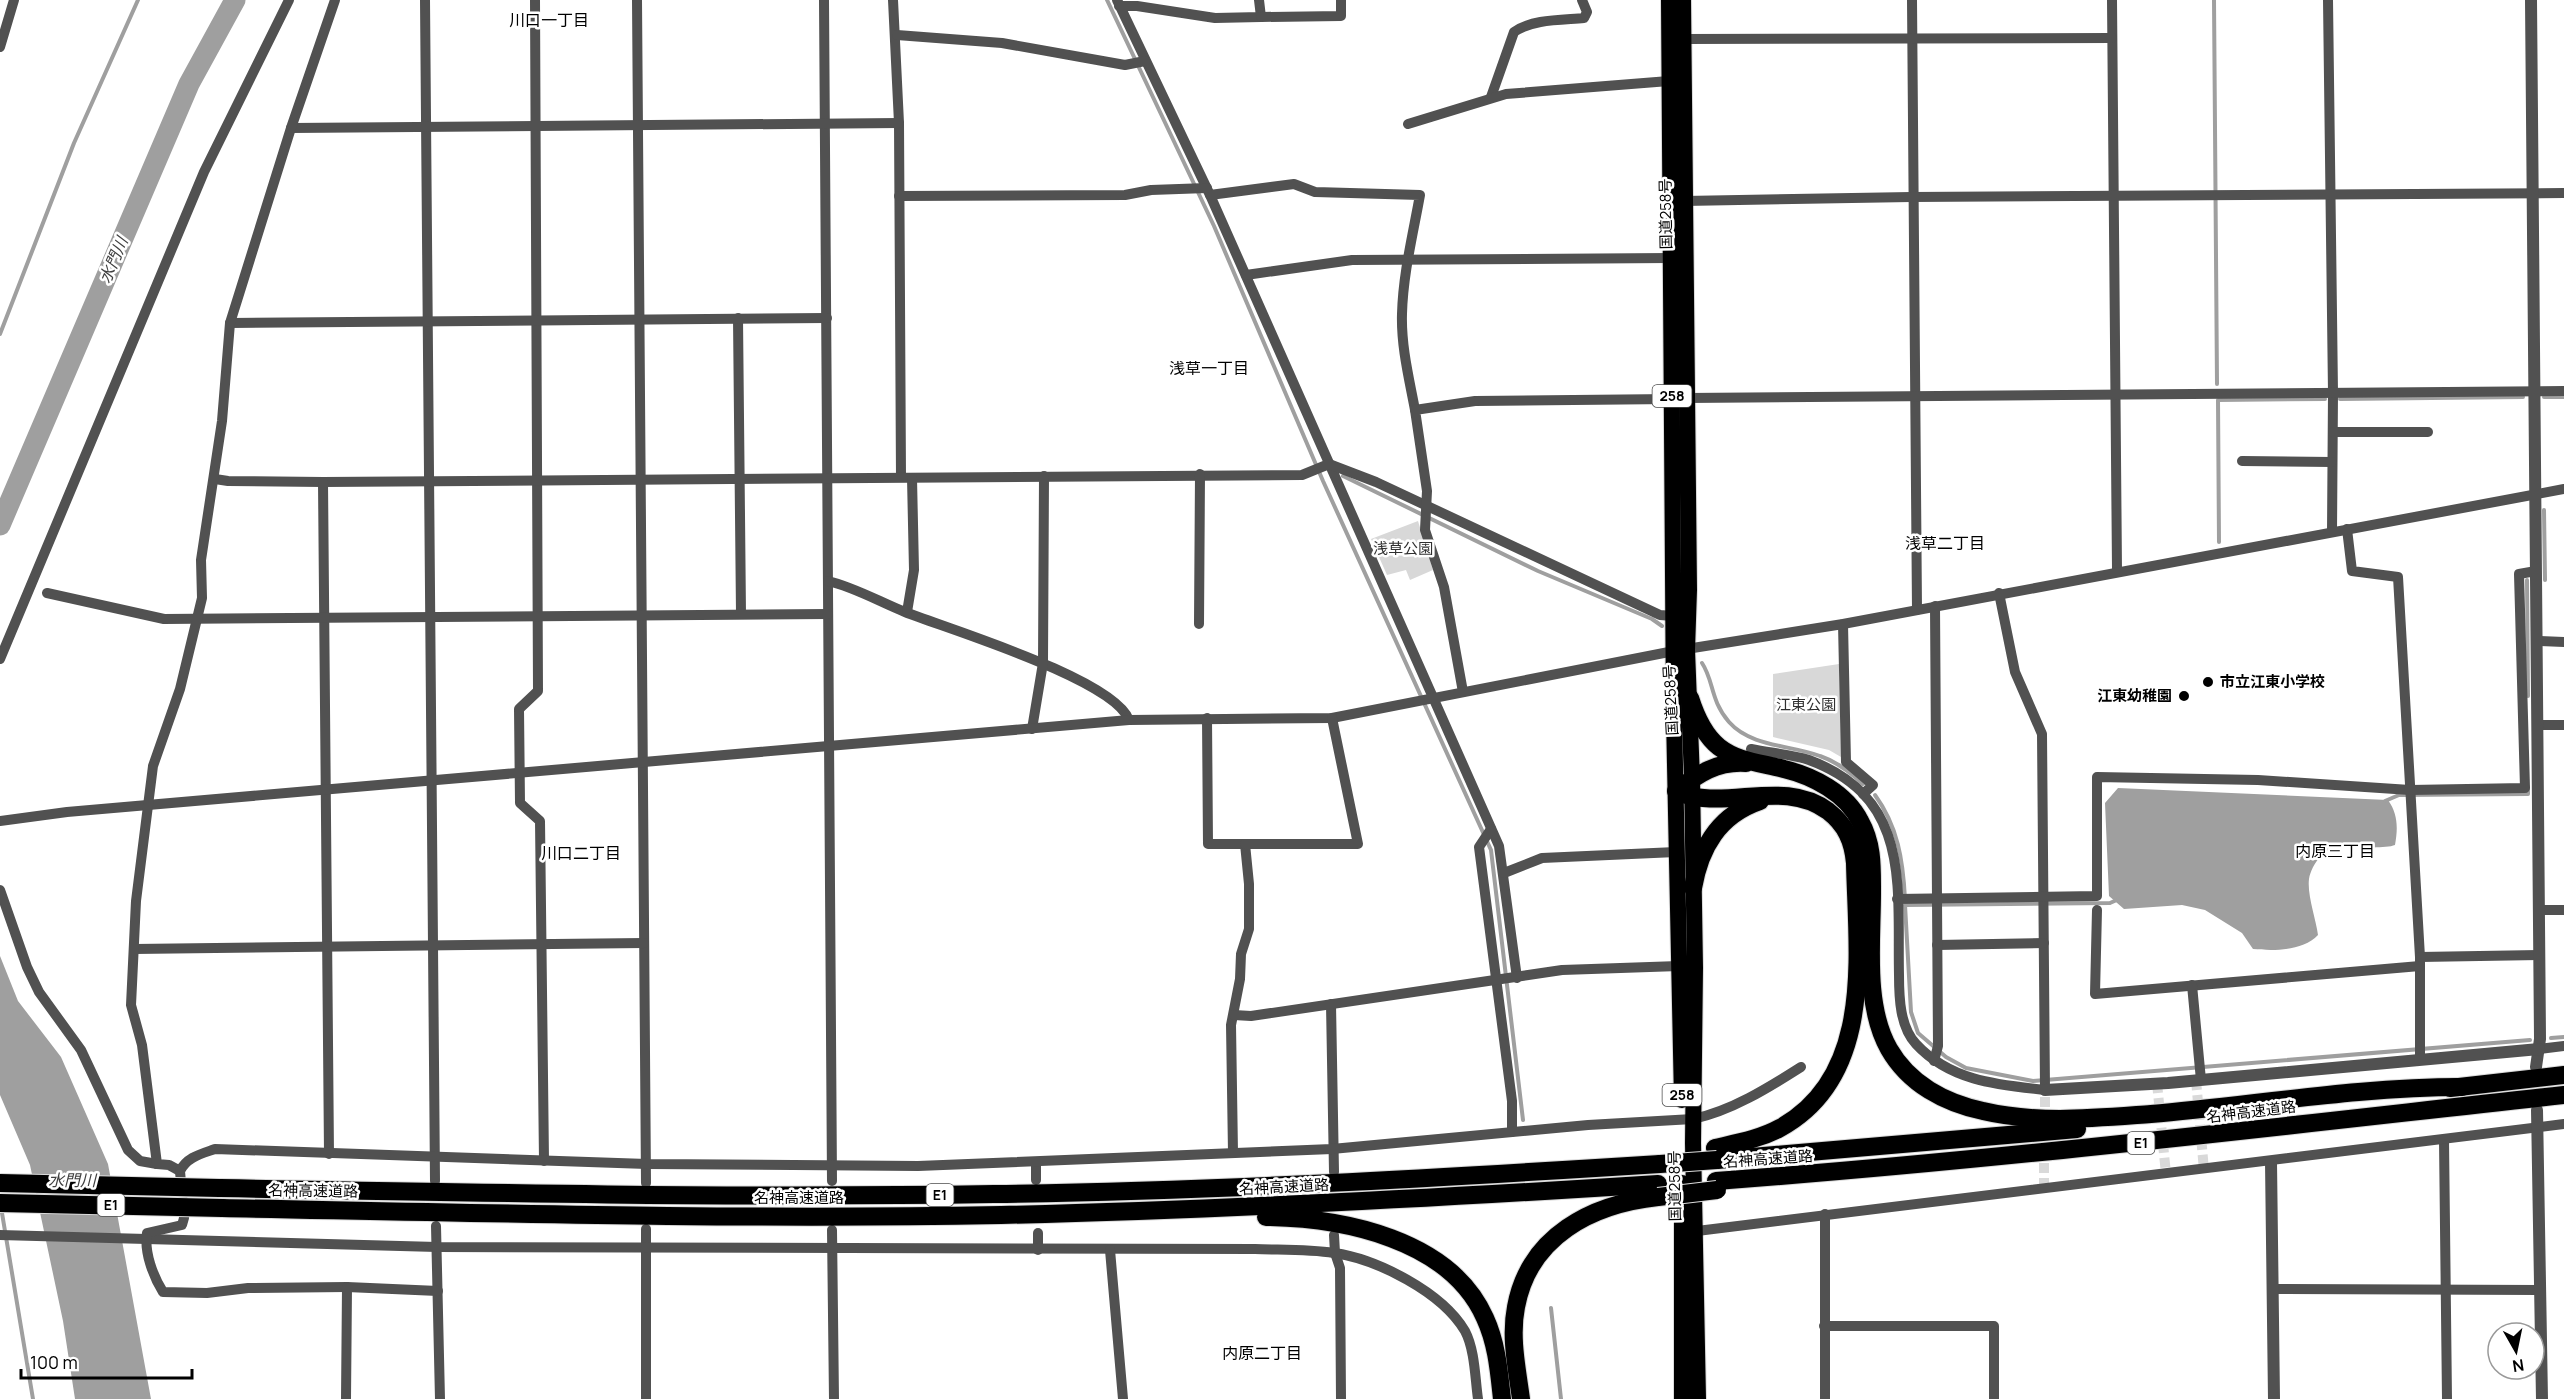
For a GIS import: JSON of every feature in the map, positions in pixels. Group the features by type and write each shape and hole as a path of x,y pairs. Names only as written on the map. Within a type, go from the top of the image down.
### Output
{"highway":[{"name":"国道258号","path":"1669,0 1671,258 1689,590 1680,651 1684,795 1693,888 1687,1119 1688,1232 1682,1399"},
{"name":"国道258号","path":"1683,0 1684,201 1673,616 1690,698 1692,778"},
{"path":"1690,698 1700,724 1718,746 1728,753 1754,756 1819,782 1847,804 1858,817 1870,846 1874,994 1882,1032 1888,1048 1912,1078 1941,1097 1981,1111 2054,1119 2188,1111 2410,1087 2462,1087"},
{"path":"1716,1154 1779,1130 1809,1108 1826,1089 1840,1066 1852,1023 1856,972 1853,847 1843,824 1828,811 1811,801 1785,795 1684,795 1692,778 1702,771 1754,756"},
{"name":"国道258号","path":"1684,795 1677,852 1679,966 1687,1119"},
{"path":"1693,888 1702,855 1717,828 1728,818 1751,804 1785,795"},
{"name":"名神高速道路","path":"0,1183 698,1197 1176,1189 1468,1176 1569,1162 1660,1159 1968,1140 2564,1075"},
{"name":"名神高速道路","path":"0,1203 630,1216 860,1216 1164,1210 1469,1196 1658,1191 2122,1145 2564,1095"},
{"path":"1521,1399 1514,1342 1516,1307 1526,1277 1534,1262 1558,1234 1586,1215 1658,1191"},
{"path":"860,1216 941,1220 1193,1215 1272,1217 1311,1220 1363,1230 1410,1247 1429,1257 1462,1283 1475,1299 1491,1334 1502,1399"},
{"name":"国道258号","path":"1688,1232 1698,1399"}],"street":[{"path":"0,47 14,0"},
{"path":"0,659 204,172 289,0"},
{"path":"157,1164 142,1045 131,1005 136,901 153,766 180,689 202,598 201,560 215,479 230,322 291,128 335,0"},
{"path":"425,0 428,617 433,782 435,1181"},
{"path":"535,0 538,691 519,709 519,775 520,803 540,821 544,1161"},
{"path":"638,0 646,1183"},
{"path":"824,0 832,1181"},
{"path":"893,0 897,35 906,478 914,570 907,612"},
{"path":"1259,0 1261,17"},
{"path":"1341,0 1341,16 1215,18 1118,3 1139,62 1246,275 1321,466 1425,699 1487,834 1499,846 1504,873 1512,1132"},
{"path":"1491,97 1514,32 1520,27 1553,20 1584,18 1587,12 1582,0"},
{"path":"1912,0 1911,196 1917,610"},
{"path":"2112,0 2117,570"},
{"path":"2328,0 2333,393 2332,532"},
{"path":"2531,0 2538,725 2539,1049 2536,1067"},
{"path":"897,35 1002,44 1139,62"},
{"path":"1683,39 2112,38"},
{"path":"1408,124 1470,107 1491,97 1669,81"},
{"path":"291,128 899,123"},
{"path":"899,196 1125,195 1151,190 1203,190 1294,184 1315,192 1420,195 1403,285 1402,335 1427,490 1425,513 1444,587 1463,692"},
{"path":"1684,201 1911,196 2114,197 2564,193"},
{"path":"1246,275 1352,260 1671,258"},
{"path":"738,318 741,614"},
{"path":"230,322 826,318"},
{"path":"1415,410 1475,401 2564,391"},
{"path":"2333,432 2428,432"},
{"path":"2242,461 2332,462"},
{"path":"215,479 228,482 323,482 1302,475 1321,466 1376,482 1425,513 1660,615 1673,616"},
{"path":"1199,624 1200,474"},
{"path":"1032,729 1043,663 1044,476"},
{"path":"323,482 329,1154"},
{"path":"0,821 149,805 519,775 1129,720 1332,718 1680,651 1843,624 2117,570 2564,489"},
{"path":"2347,529 2352,571 2398,577 2420,962 2420,1052"},
{"path":"1902,899 1937,902 2044,901 2097,896 2097,777 2258,780 2410,793 2525,788 2519,574 2536,571"},
{"path":"828,581 1043,663 1109,698 1125,711 1129,720"},
{"path":"47,593 164,619 828,614"},
{"path":"1999,593 2015,672 2042,734 2045,1083"},
{"path":"1935,606 1936,1054"},
{"path":"1843,624 1846,762 1873,785 1863,794"},
{"path":"2537,641 2564,642"},
{"path":"1207,718 1208,844 1359,844 1332,718"},
{"path":"2538,725 2564,725"},
{"path":"1754,756 1807,760 1835,772 1863,794 1883,821 1891,839 1902,899 1902,1015 1914,1042 1936,1054 1962,1076 1995,1084 2045,1083 2420,1052 2539,1049 2564,1046"},
{"path":"1487,834 1479,847 1507,980"},
{"path":"1233,1153 1231,1025 1241,954 1249,929 1249,884 1245,844"},
{"path":"1504,873 1542,858 1677,852"},
{"path":"0,890 27,967 39,992 81,1050 128,1150 140,1161 169,1165 180,1171"},
{"path":"2097,910 2095,994 2420,962 2538,955"},
{"path":"2538,910 2564,910"},
{"path":"134,949 645,943"},
{"path":"1937,945 2044,943"},
{"path":"1234,1015 1251,1016 1507,980 1562,970 1679,966"},
{"path":"2192,986 2200,1071"},
{"path":"1331,1004 1334,1172"},
{"path":"438,1291 347,1287 248,1288 207,1293 164,1292 156,1281 146,1239 147,1233 182,1225 184,1218 180,1171 183,1164 195,1156 215,1149 647,1164 918,1166 1332,1149 1706,1116 1765,1090 1801,1067"},
{"path":"2536,1110 2542,1399"},
{"path":"1688,1232 2271,1162 2564,1124"},
{"path":"2444,1140 2447,1399"},
{"path":"1036,1162 1036,1180"},
{"path":"2271,1162 2274,1399"},
{"path":"1825,1214 1825,1399"},
{"path":"436,1226 440,1399"},
{"path":"645,1229 646,1399"},
{"path":"832,1230 834,1399"},
{"path":"1038,1233 1038,1250"},
{"path":"0,1235 436,1247 1255,1249 1335,1253 1383,1268 1422,1287 1448,1310 1466,1332 1478,1399"},
{"path":"1334,1235 1335,1253 1340,1268 1341,1399"},
{"path":"1110,1250 1123,1399"},
{"path":"346,1399 347,1287"},
{"path":"2272,1289 2540,1290"},
{"path":"1824,1326 1994,1326 1994,1399"}],"green space":[{"name":"浅草公園","path":"1418,521 1433,570 1410,580 1406,570 1387,575 1371,539"},
{"name":"江東公園","path":"1839,664 1841,757 1829,750 1773,737 1773,674"}],"water":[{"path":"2118,788 2388,800 2396,821 2395,845 2331,848 2317,861 2309,879 2310,900 2318,935 2296,947 2279,950 2253,949 2242,933 2205,910 2182,905 2124,909 2109,896 2105,803"},
{"path":"0,956 18,1001 61,1057 108,1164 151,1399 75,1399 63,1321 30,1165 0,1095"}],"waterway":[{"path":"0,334 74,143 138,0"},
{"name":"水門川","path":"0,525 189,84 235,0"},
{"path":"1107,0 1214,226 1323,481 1491,850 1523,1120"},
{"path":"2214,0 2217,384"},
{"path":"2340,399 2523,397"},
{"path":"2544,397 2564,397"},
{"path":"2219,542 2218,400 2325,399"},
{"path":"1343,476 1538,571 1652,619 1662,626"},
{"path":"2544,510 2545,580"},
{"path":"2527,580 2528,696"},
{"path":"1702,663 1718,706 1738,730 1760,741 1826,758 1843,767 1863,784"},
{"path":"2385,801 2399,795 2528,794 2528,787"},
{"path":"1875,795 1889,819 1898,844 1905,899"},
{"path":"2119,899 2110,903 1905,905 1911,1012 1918,1033 1946,1057 1966,1068 2033,1081 2530,1040"},
{"path":"2551,1038 2564,1037"},
{"path":"1,1207 33,1399"},
{"path":"1551,1308 1561,1399"}],"tunnel":[{"path":"2196,1080 2204,1170"},
{"path":"2157,1083 2166,1174"},
{"path":"2045,1090 2045,1122"},
{"path":"2044,1146 2044,1188"}],"place":[{"name":"市立江東小学校","path":"2208,682"},
{"name":"江東幼稚園","path":"2184,696"}],"district":[{"name":"川口一丁目","path":"549,20"},
{"name":"浅草一丁目","path":"1209,368"},
{"name":"浅草二丁目","path":"1945,543"},
{"name":"内原三丁目","path":"2335,851"},
{"name":"川口二丁目","path":"581,853"},
{"name":"内原二丁目","path":"1262,1353"}]}
